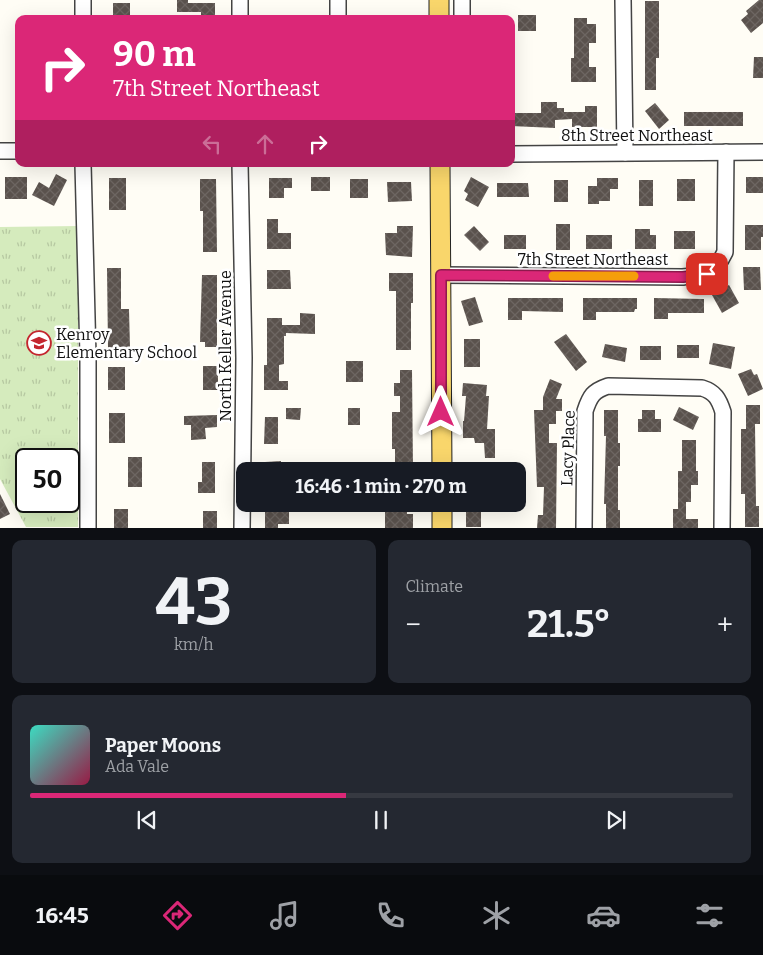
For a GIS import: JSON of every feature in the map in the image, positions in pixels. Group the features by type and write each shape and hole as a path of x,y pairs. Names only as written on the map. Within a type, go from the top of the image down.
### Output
{"main road":[{"path":"438,0 439,15"},
{"path":"440,167 442,462"},
{"path":"442,512 442,528"}],"street":[{"path":"83,0 83,15"},
{"path":"240,0 240,15"},
{"path":"338,0 338,15"},
{"path":"462,0 462,15"},
{"path":"623,0 625,153"},
{"path":"0,151 15,151"},
{"name":"7th Street Northeast","path":"441,275 683,277 707,274 719,263 725,252 726,152"},
{"name":"8th Street Northeast","path":"515,154 763,152"},
{"path":"83,167 88,356 88,528"},
{"name":"North Keller Avenue","path":"240,167 244,358 242,528"},
{"name":"Lacy Place","path":"584,528 585,411 589,398 599,389 608,386 702,388 713,391 720,401 723,412 722,528"}],"green space":[{"name":"Kenroy Elementary School","path":"78,226 78,448 15,448 15,507 0,479 0,227"},
{"name":"Kenroy Elementary School","path":"18,513 78,513 78,527 26,527"}],"building":[{"path":"177,0 188,0 188,3 215,3 215,15 201,15 201,12 177,12"},
{"path":"759,0 763,0 763,23 751,33 741,20 748,14 746,11"},
{"path":"645,1 659,1 659,58 656,58 656,90 645,90"},
{"path":"113,3 130,3 130,15 113,15"},
{"path":"518,15 536,15 536,31 518,31"},
{"path":"574,18 587,18 587,24 596,24 596,43 589,43 589,67 596,67 596,82 571,82 571,58 574,58"},
{"path":"754,57 763,57 763,78 753,78"},
{"path":"541,102 557,102 557,108 564,108 564,112 585,112 585,106 597,106 597,127 572,127 572,119 555,120 555,128 515,126 515,113 541,113"},
{"path":"655,103 669,120 659,129 645,111"},
{"path":"684,112 743,112 743,126 684,126"},
{"path":"56,174 67,180 54,206 32,195 39,182 49,188"},
{"path":"5,177 27,177 27,199 5,199"},
{"path":"311,177 330,177 330,191 311,191"},
{"path":"471,177 489,187 478,207 465,200 468,194 464,191"},
{"path":"746,177 763,177 763,193 746,193"},
{"path":"109,178 126,178 126,210 109,210"},
{"path":"269,178 292,178 292,188 284,188 284,198 269,198"},
{"path":"597,178 618,178 618,189 610,189 610,201 588,204 588,186 597,186"},
{"path":"200,179 216,179 217,252 203,252 203,211 200,211"},
{"path":"350,179 368,179 368,198 350,198"},
{"path":"677,179 695,179 695,201 677,201"},
{"path":"554,180 568,180 568,202 554,202"},
{"path":"639,180 653,180 653,206 639,206"},
{"path":"387,182 411,182 412,201 388,202"},
{"path":"497,183 528,183 529,197 497,197"},
{"path":"267,219 278,219 278,233 291,233 291,249 267,249"},
{"path":"556,224 570,224 570,250 556,250"},
{"path":"745,225 763,225 761,250 745,250"},
{"path":"397,226 413,226 412,257 386,255 385,233 397,233"},
{"path":"474,226 489,242 480,251 464,235"},
{"path":"635,229 650,229 650,235 656,235 656,249 635,249"},
{"path":"674,231 695,231 695,249 674,249"},
{"path":"504,235 526,235 526,249 504,249"},
{"path":"586,235 612,235 612,249 586,249"},
{"path":"743,267 760,267 761,290 744,290"},
{"path":"107,268 121,268 121,309 129,309 130,348 108,348"},
{"path":"267,270 290,270 291,289 267,289"},
{"path":"389,273 413,273 411,350 396,350 396,291 389,291"},
{"path":"202,275 217,275 217,347 205,347 205,342 200,342"},
{"path":"729,285 739,303 722,313 712,295"},
{"path":"475,297 483,322 469,326 461,301"},
{"path":"508,298 563,298 563,312 522,311 522,320 508,320"},
{"path":"583,298 637,298 637,309 634,312 596,312 596,320 583,320"},
{"path":"654,298 704,299 704,313 668,313 668,319 654,319"},
{"path":"300,313 315,314 315,334 286,333 286,336 284,336 284,364 279,365 279,381 288,381 288,390 264,390 264,365 267,365 267,318 282,318 282,325 300,325"},
{"path":"566,334 587,362 576,371 554,342"},
{"path":"464,339 480,339 480,367 464,367"},
{"path":"713,343 735,347 731,369 709,364"},
{"path":"605,344 627,348 625,362 602,357"},
{"path":"677,345 699,345 699,358 677,358"},
{"path":"640,346 661,346 661,360 640,360"},
{"path":"346,361 363,361 363,382 346,382"},
{"path":"203,366 218,366 218,390 203,390"},
{"path":"108,367 125,367 125,390 108,390"},
{"path":"751,369 754,375 757,374 763,389 748,396 738,374"},
{"path":"400,370 412,370 413,462 395,462 395,449 392,449 392,412 400,412 400,396 394,396 394,383 400,383"},
{"path":"550,379 562,384 556,399 562,399 562,411 556,411 556,424 549,424 549,443 557,443 556,528 537,528 538,515 543,515 544,487 537,487 534,410 543,410 543,397"},
{"path":"463,383 487,385 486,396 489,396 487,429 495,429 495,458 485,458 484,443 475,443 474,438 463,438 466,396 462,396"},
{"path":"746,405 760,405 760,424 755,424 756,506 759,506 759,527 745,527 745,494 741,494 741,429 746,429"},
{"path":"679,407 699,417 693,430 673,420"},
{"path":"286,408 301,408 300,420 286,419"},
{"path":"348,408 360,408 360,425 348,425"},
{"path":"604,410 618,410 620,466 618,466 618,510 620,510 620,528 606,528 606,504 604,504 606,436 604,436"},
{"path":"642,410 655,410 655,419 661,419 661,432 638,432 638,419 642,419"},
{"path":"109,413 125,413 125,443 109,443"},
{"path":"217,415 217,427 205,428 206,439 191,440 191,425 184,425 184,416"},
{"path":"265,417 278,417 278,444 264,444"},
{"path":"682,440 696,440 698,485 691,485 691,502 686,502 686,519 698,519 698,528 673,528 673,509 678,509 678,471 682,471"},
{"path":"128,457 142,457 142,487 128,487"},
{"path":"202,462 215,462 215,493 198,493 198,482 202,482"},
{"path":"0,494 10,514 0,519"},
{"path":"114,509 128,509 128,528 114,528"},
{"path":"203,511 217,511 217,528 203,528"},
{"path":"265,512 289,512 289,524 278,524 278,528 265,528"},
{"path":"385,512 407,512 407,514 413,514 413,528 385,528"},
{"path":"466,512 481,512 481,527 466,527"}],"slow traffic":[{"path":"553,276 634,276"}],"place":[{"name":"Kenroy Elementary School","path":"39,343"}],"route":[{"path":"441,412 441,275 683,277 707,274"}]}
